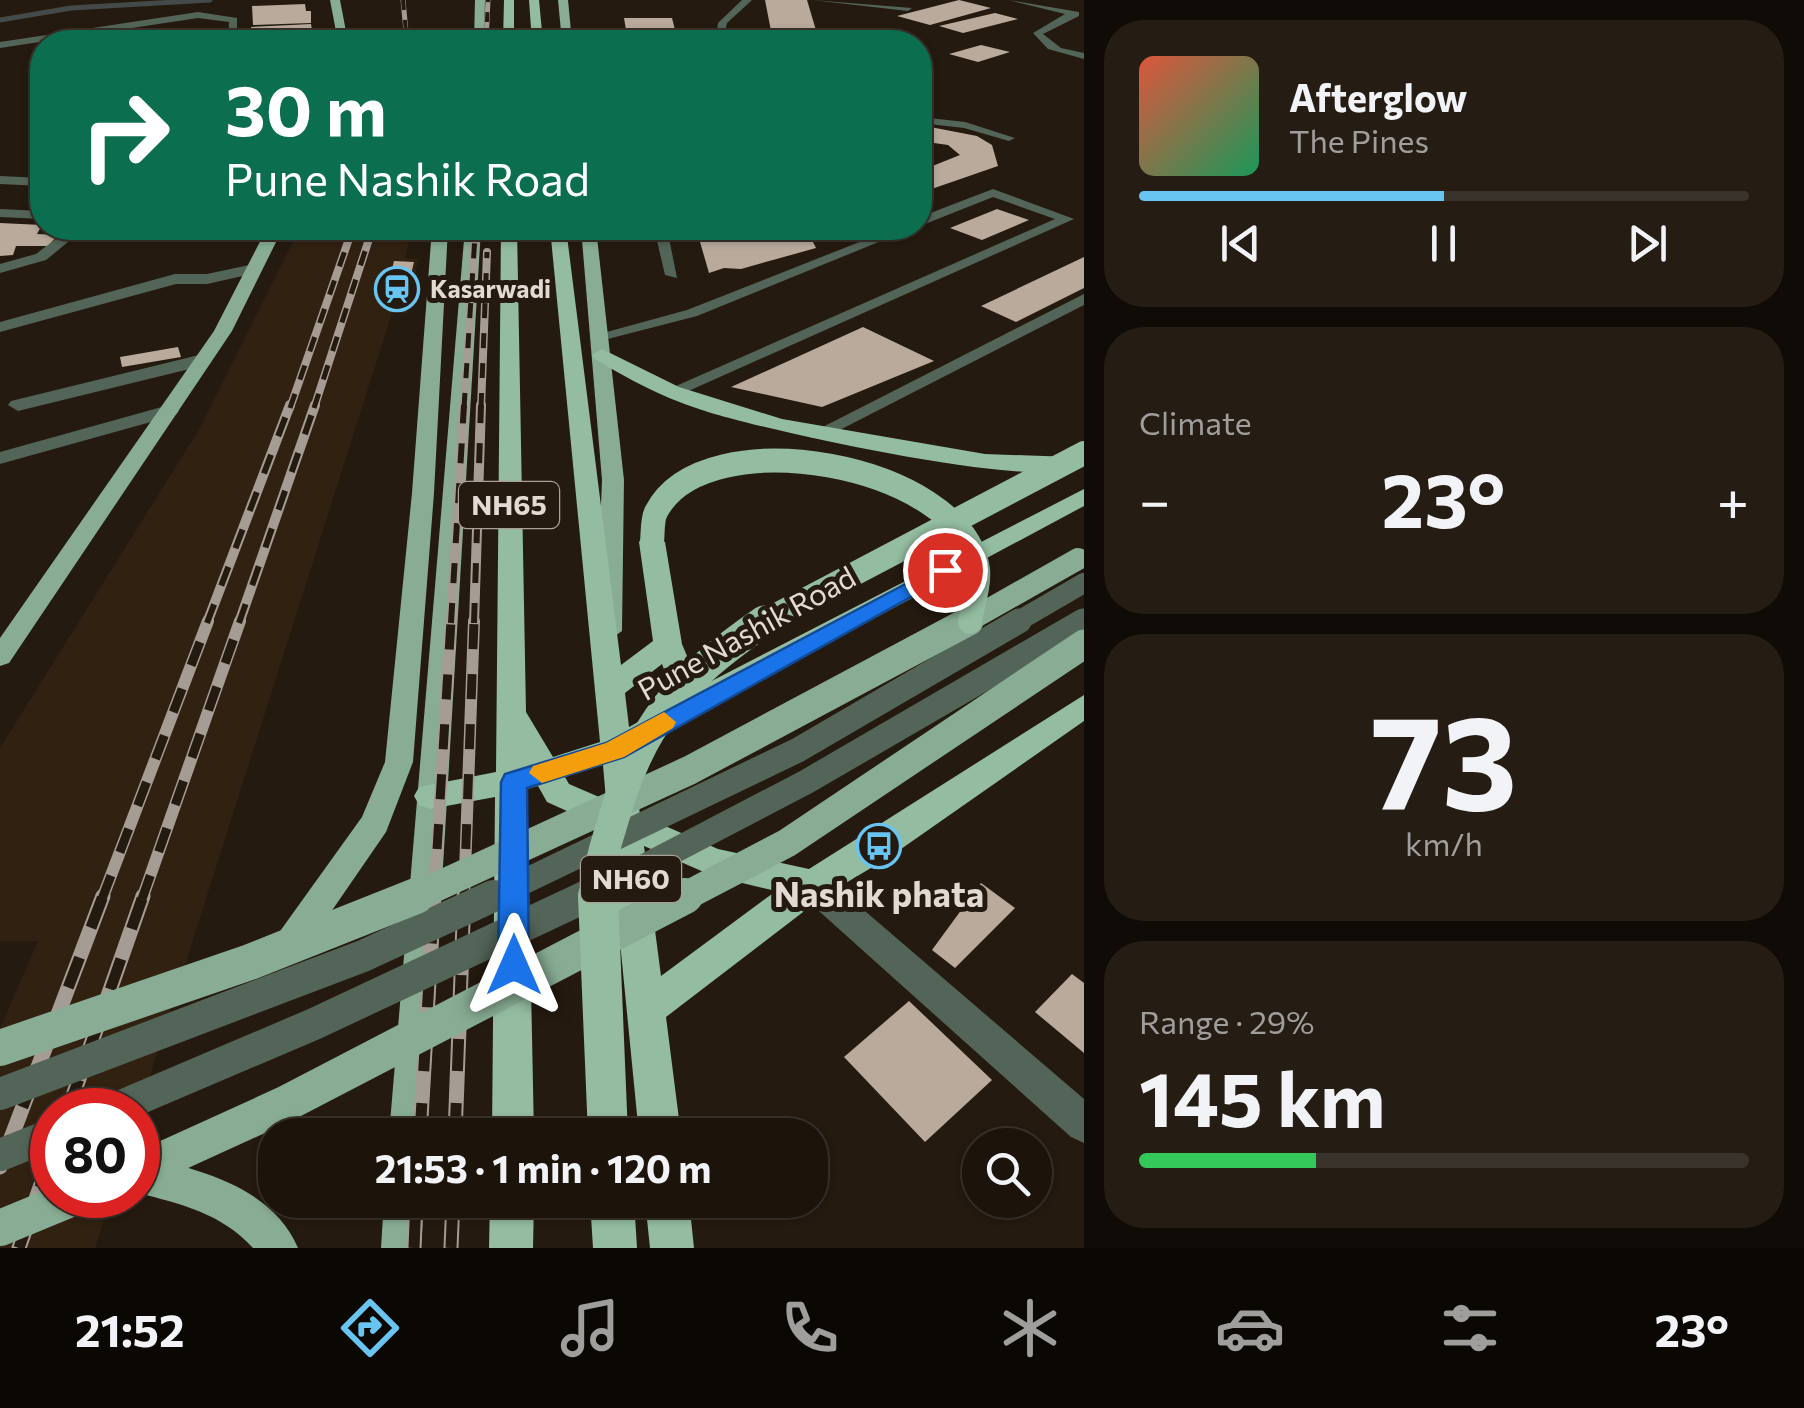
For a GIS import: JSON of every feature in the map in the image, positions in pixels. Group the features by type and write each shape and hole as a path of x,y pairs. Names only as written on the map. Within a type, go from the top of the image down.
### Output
{"highway":[{"path":"509,0 509,30"},
{"path":"534,0 537,30"},
{"name":"NH65","path":"509,240 513,714 530,777"},
{"name":"NH65","path":"559,240 614,750"},
{"path":"601,346 669,393 762,424 961,457 1047,466 1084,462"},
{"path":"607,1118 597,874 624,781 660,712 705,662 770,618 1084,452"},
{"path":"693,705 668,644 652,542 656,511 678,488 704,474 743,462 816,460 860,471 938,506 962,533 976,561 982,596 970,622"},
{"name":"Pune Nashik Road","path":"430,796 530,777 614,750 1084,496"},
{"path":"606,682 668,644"},
{"path":"647,1008 812,885 878,846 1084,706"},
{"name":"NH60","path":"614,750 658,1118"},
{"path":"513,1118 530,777 713,862 812,885"},
{"path":"511,1248 512,1218"},
{"path":"613,1218 615,1248"},
{"path":"669,1218 672,1248"}],"main road":[{"path":"336,0 341,30"},
{"path":"479,30 480,0"},
{"path":"562,0 566,30"},
{"path":"0,658 203,360 269,240"},
{"path":"287,948 376,823 399,762 426,454 439,240"},
{"path":"409,1118 472,240"},
{"path":"589,240 601,346 616,573 606,682"},
{"path":"0,1048 287,948 533,844 757,737 1082,566"},
{"path":"160,1163 302,1095 787,843 1084,644"},
{"path":"160,1179 212,1192 245,1212 278,1248"},
{"path":"0,1228 30,1216"},
{"path":"400,1248 402,1218"}],"street":[{"path":"0,326 175,279 206,279 254,270"},
{"path":"18,405 203,360"},
{"path":"0,458 168,411"},
{"path":"812,885 1084,1124"}],"lane":[{"path":"717,30 723,20 748,0"},
{"path":"816,0 908,8"},
{"path":"1012,0 1079,14"},
{"path":"1045,0 1077,0"},
{"path":"96,30 198,14 234,20 234,30"},
{"path":"1079,14 1038,33 1058,50 1084,56"},
{"path":"0,45 30,40"},
{"path":"932,121 965,125 1008,138"},
{"path":"0,180 30,181"},
{"path":"669,393 1067,219 993,193 932,217"},
{"path":"0,213 30,214"},
{"path":"0,269 41,257 63,240"},
{"path":"663,240 672,274"},
{"path":"601,346 876,240"},
{"path":"818,434 1084,299"},
{"path":"0,1094 362,956 798,750 1082,566"},
{"path":"160,1090 361,1006 747,818 1084,620"},
{"path":"0,1155 30,1143"}],"shaded area":[{"path":"294,240 409,240 405,258 418,259 408,313 392,313 146,1088 30,1088 30,1218 105,1218 95,1248 0,1248 0,1029 38,941 0,941 0,748 200,428"}],"building":[{"path":"765,0 807,0 816,30 771,30"},
{"path":"959,0 991,8 930,25 897,16"},
{"path":"305,4 306,11 311,11 311,23 253,25 252,6"},
{"path":"995,13 1018,19 963,33 939,26"},
{"path":"624,18 672,18 675,30 626,30"},
{"path":"311,24 312,30 251,30 251,27"},
{"path":"981,45 1010,52 978,62 949,54"},
{"path":"932,127 977,136 992,145 998,166 932,189 932,166 960,155 948,145 932,143"},
{"path":"997,209 1029,220 982,240 950,228"},
{"path":"0,223 30,224 30,240 53,240 48,246 16,246 13,255 0,256"},
{"path":"699,240 812,240 816,248 741,269 724,268 709,273"},
{"path":"1084,257 1084,288 1016,322 981,306"},
{"path":"394,261 414,262 403,307 383,307"},
{"path":"863,327 934,361 822,407 731,387"},
{"path":"178,347 181,357 122,367 120,357"},
{"path":"981,883 1015,908 955,968 932,950"},
{"path":"1072,974 1084,983 1084,1053 1035,1012"},
{"path":"909,1001 992,1080 925,1142 844,1057"}],"waterway":[{"path":"0,20 71,8 210,0"}],"railway":[{"path":"403,0 406,30"},
{"path":"487,30 488,0"},
{"path":"290,408 349,240"},
{"path":"315,406 369,240"},
{"path":"464,408 475,240"},
{"path":"481,408 487,252"},
{"path":"207,623 290,405"},
{"path":"451,623 464,405"},
{"path":"474,623 481,405"},
{"path":"239,623 315,406"},
{"path":"102,899 208,621"},
{"path":"142,899 240,621"},
{"path":"434,899 451,621"},
{"path":"464,899 474,621"},
{"path":"0,1167 103,896"},
{"path":"76,1088 143,896"},
{"path":"421,1118 434,896"},
{"path":"456,1118 464,896"},
{"path":"19,1248 30,1216"},
{"path":"414,1248 415,1218"},
{"path":"451,1248 452,1218"}],"slow traffic":[{"path":"542,773 614,750 664,722"}],"place":[{"name":"Kasarwadi","path":"397,289"},
{"name":"Nashik phata","path":"879,846"}],"route":[{"path":"514,965 514,782 614,750 736,680 945,570"}]}
